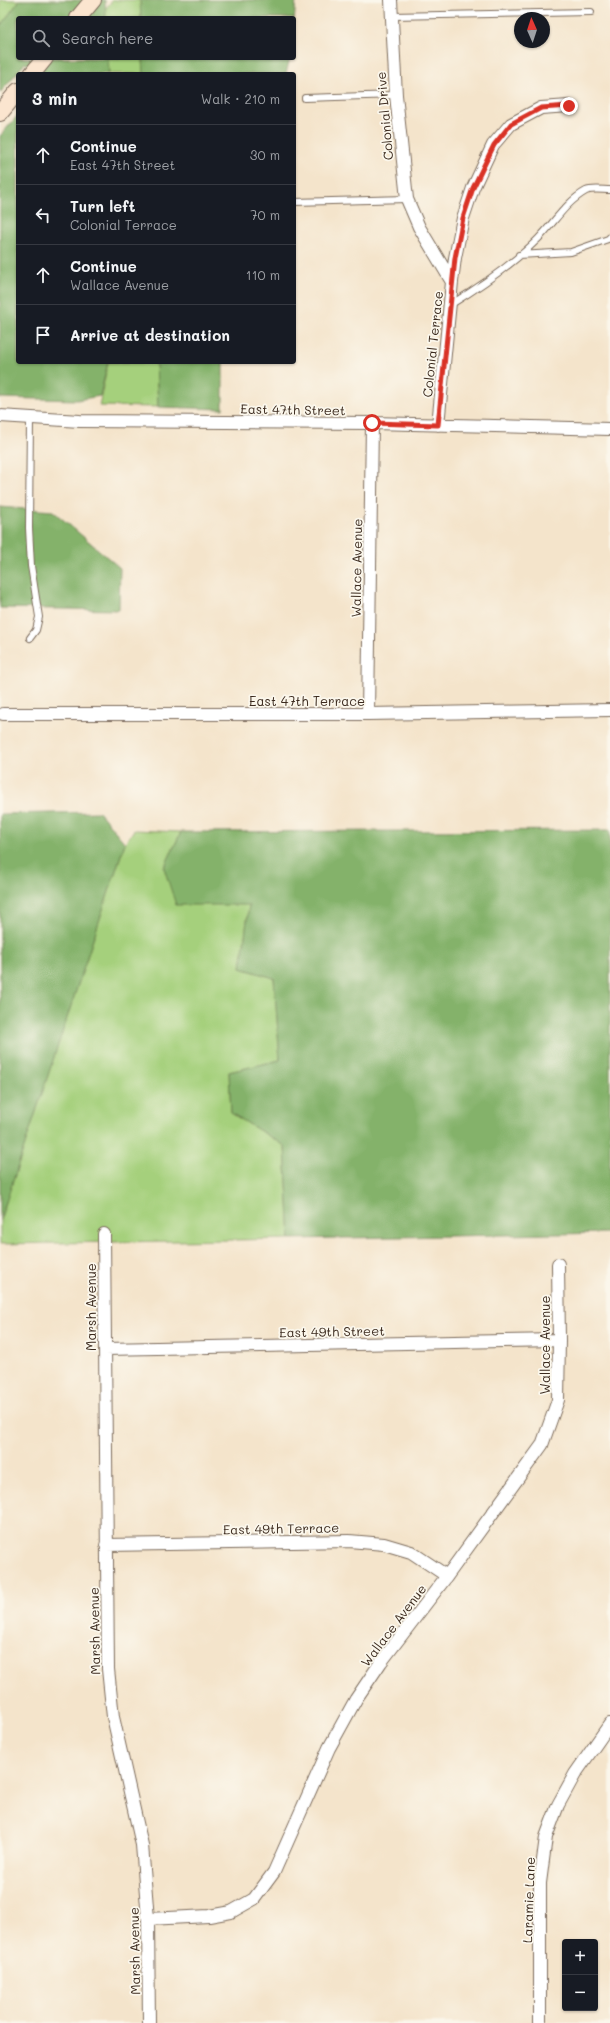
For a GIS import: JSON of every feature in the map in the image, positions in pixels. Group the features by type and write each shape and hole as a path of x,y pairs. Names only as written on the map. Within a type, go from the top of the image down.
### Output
{"street":[{"path":"80,16 93,0"},
{"name":"Colonial Drive","path":"391,0 396,95 407,199 419,227"},
{"path":"34,72 43,60"},
{"path":"0,113 16,93"},
{"path":"452,282 463,218 473,188 494,145 511,124 541,108 569,106"},
{"name":"Colonial Terrace","path":"419,227 452,282 438,425"},
{"name":"East 47th Street","path":"0,416 80,421 372,423 610,429"},
{"name":"Wallace Avenue","path":"368,714 372,423"},
{"name":"East 47th Terrace","path":"3,714 368,714 610,710"},
{"name":"Marsh Avenue","path":"104,1234 106,1545 109,1683 113,1717 142,1845 148,1919 149,2023"},
{"name":"Wallace Avenue","path":"148,1919 209,1916 231,1912 254,1899 274,1872 329,1748 356,1699 381,1662 447,1576 542,1445 558,1400 560,1340 558,1264"},
{"name":"East 49th Street","path":"105,1349 560,1340"},
{"name":"East 49th Terrace","path":"106,1545 349,1541 384,1544 411,1552 447,1576"},
{"name":"Laramie Lane","path":"540,2023 540,1883 546,1837 558,1805 575,1774 610,1724"}],"lane":[{"path":"392,16 591,12"},
{"path":"305,98 396,95"},
{"path":"450,305 478,288 538,239 574,199 588,190 610,190"},
{"path":"296,202 407,199"},
{"path":"519,255 571,252 610,237"},
{"path":"30,418 30,551 39,616 36,630 30,638"}],"green space":[{"path":"0,0 20,0 0,26"},
{"path":"20,0 105,0 106,16 16,16 16,60 108,60 109,72 42,72 25,63 0,93 0,26"},
{"path":"113,0 140,0 141,16 106,16 105,9"},
{"path":"140,0 296,0 295,16 141,16"},
{"path":"108,60 143,60 144,72 109,72"},
{"path":"143,60 290,60 286,72 144,72"},
{"path":"16,117 16,364 108,364 100,396 77,400 0,398 0,136"},
{"path":"108,364 156,364 158,407 99,406"},
{"path":"156,364 223,364 223,409 158,407"},
{"path":"0,507 53,511 120,568 119,610 0,608"},
{"path":"99,812 125,843 0,1220 0,814"},
{"path":"134,830 181,832 164,868 249,905 241,968 274,978 280,1060 229,1072 231,1113 285,1146 290,1239 0,1244 0,1220 125,843"},
{"path":"610,830 610,1233 290,1239 285,1146 231,1113 229,1072 280,1060 274,978 241,968 249,905 176,905 164,868 181,832"}],"route":[{"path":"372,423 438,425 455,258 463,218 473,188 494,145 511,124 541,108 569,106"}]}
